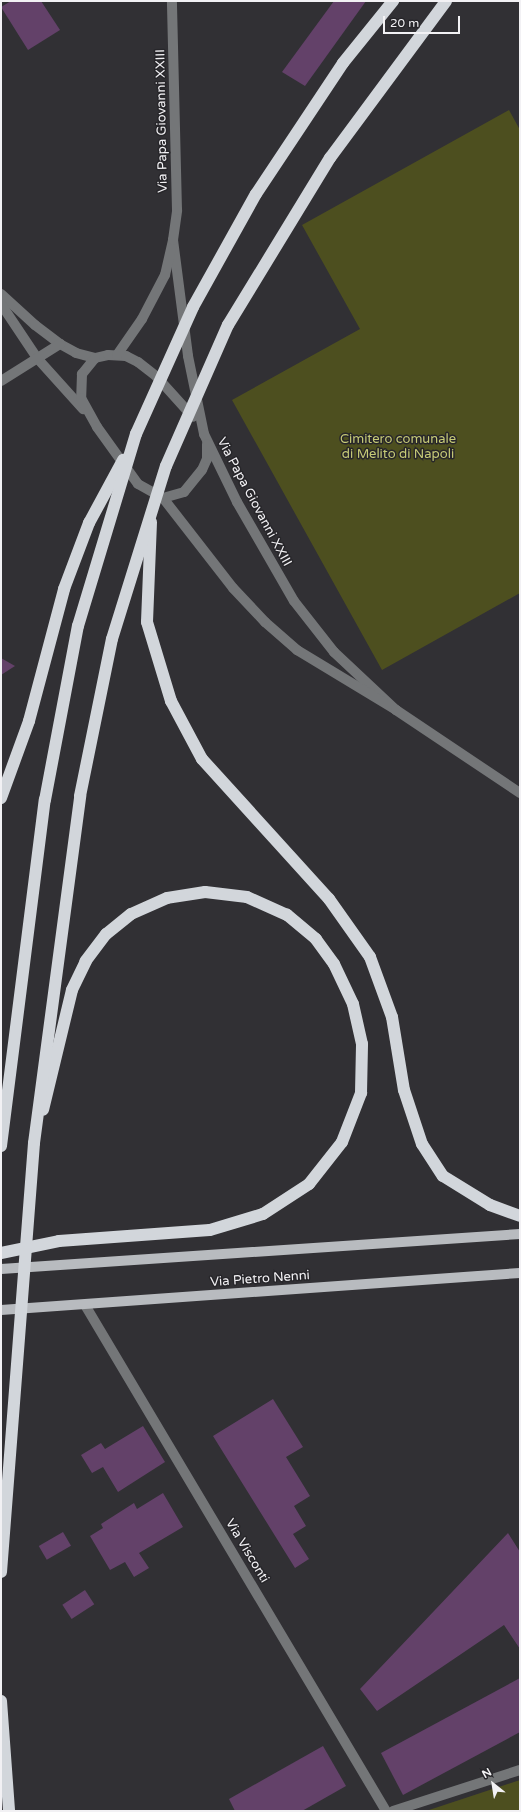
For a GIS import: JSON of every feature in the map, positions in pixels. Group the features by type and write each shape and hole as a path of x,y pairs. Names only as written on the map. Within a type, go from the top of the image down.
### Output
{"highway":[{"path":"1,798 29,721 67,582 89,523 136,434 193,307 256,194 343,63 393,1"},
{"path":"1,1572 34,1144 80,796 112,639 166,466 228,325 330,158 446,1"},
{"path":"1,1146 45,800 78,626 136,434"},
{"path":"151,514 147,622 171,700 202,759 329,899 370,957 392,1017 404,1090 422,1144 443,1176 490,1205 520,1216"},
{"path":"1,1253 59,1241 210,1230 263,1214 309,1184 342,1142 361,1093 362,1044 353,1004 334,964 316,939 287,915 247,898 205,892 167,898 131,914 102,940 86,961 72,990 34,1144"},
{"path":"1,1098 5,1115"},
{"path":"1,1701 10,1811"}],"main road":[{"path":"1,1269 520,1234"},
{"name":"Via Pietro Nenni","path":"1,1310 520,1274"}],"street":[{"name":"Via Papa Giovanni XXIII","path":"117,355 142,318 165,275 173,240 177,210 172,1"},
{"name":"Via Papa Giovanni XXIII","path":"173,240 188,356 204,434 237,502 294,601 334,652 396,710"},
{"path":"1,294 60,344 95,358 117,355 138,362 156,376 196,421 204,434 208,447 207,459 202,470 184,492 163,498 138,484 87,412 37,358 1,304"},
{"path":"1,381 60,344"},
{"path":"87,412 81,398 80,386 82,374 95,358"},
{"name":"Via Papa Giovanni XXIII","path":"163,498 233,588 265,622 297,650 396,710 520,794"},
{"name":"Via Visconti","path":"84,1305 386,1811"},
{"path":"394,1811 520,1770"}],"green space":[{"name":"Cimitero comunale di Melito di Napoli","path":"509,110 520,130 520,593 382,670 232,400 360,329 302,225"},
{"path":"520,1780 520,1811 426,1811"}],"building":[{"path":"11,1 41,1 60,30 28,50 1,7"},
{"path":"334,1 366,1 305,86 282,72"},
{"path":"1,658 15,666 1,675"},
{"path":"273,1399 303,1447 286,1457 310,1496 294,1506 306,1526 293,1534 309,1559 295,1568 213,1436"},
{"path":"143,1426 165,1462 118,1492 103,1467 92,1473 81,1455 101,1443 105,1449"},
{"path":"163,1493 183,1527 139,1553 149,1568 134,1577 125,1562 110,1570 90,1536 103,1528 101,1524 134,1503 137,1509"},
{"path":"63,1532 71,1546 47,1560 39,1546"},
{"path":"508,1533 520,1552 520,1649 504,1625 377,1711 360,1689"},
{"path":"85,1590 94,1604 72,1619 62,1605"},
{"path":"520,1678 520,1732 403,1795 381,1753"},
{"path":"323,1746 346,1786 302,1811 235,1811 229,1799"}]}
